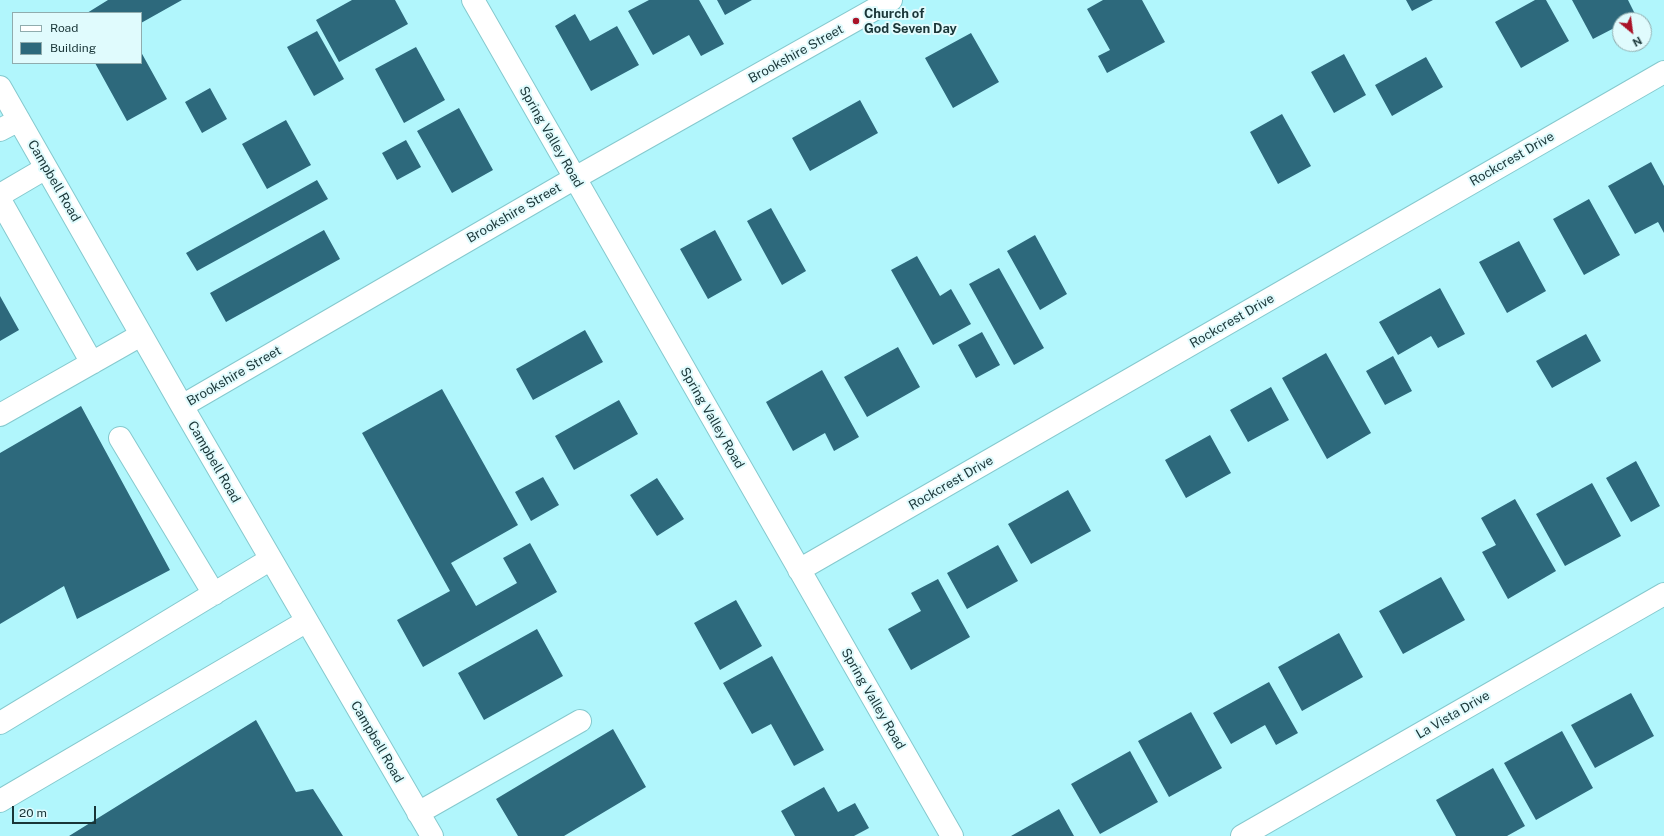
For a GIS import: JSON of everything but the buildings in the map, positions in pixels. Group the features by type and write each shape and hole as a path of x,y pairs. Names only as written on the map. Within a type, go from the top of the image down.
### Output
{"street":[{"name":"Spring Valley Road","path":"473,0 952,836"},
{"name":"Brookshire Street","path":"182,406 575,178 891,0"},
{"name":"Rockcrest Drive","path":"799,570 1664,72"},
{"name":"Campbell Road","path":"0,87 9,125 46,168 182,406 432,836"},
{"path":"0,196 46,168"},
{"path":"0,200 92,363"},
{"path":"0,415 141,335"},
{"path":"120,438 214,594"},
{"path":"0,723 271,559"},
{"name":"La Vista Drive","path":"1242,836 1664,594"},
{"path":"0,801 307,621"},
{"path":"418,813 580,721"}],"place":[{"name":"Church of God Seven Day","path":"856,21"}]}
